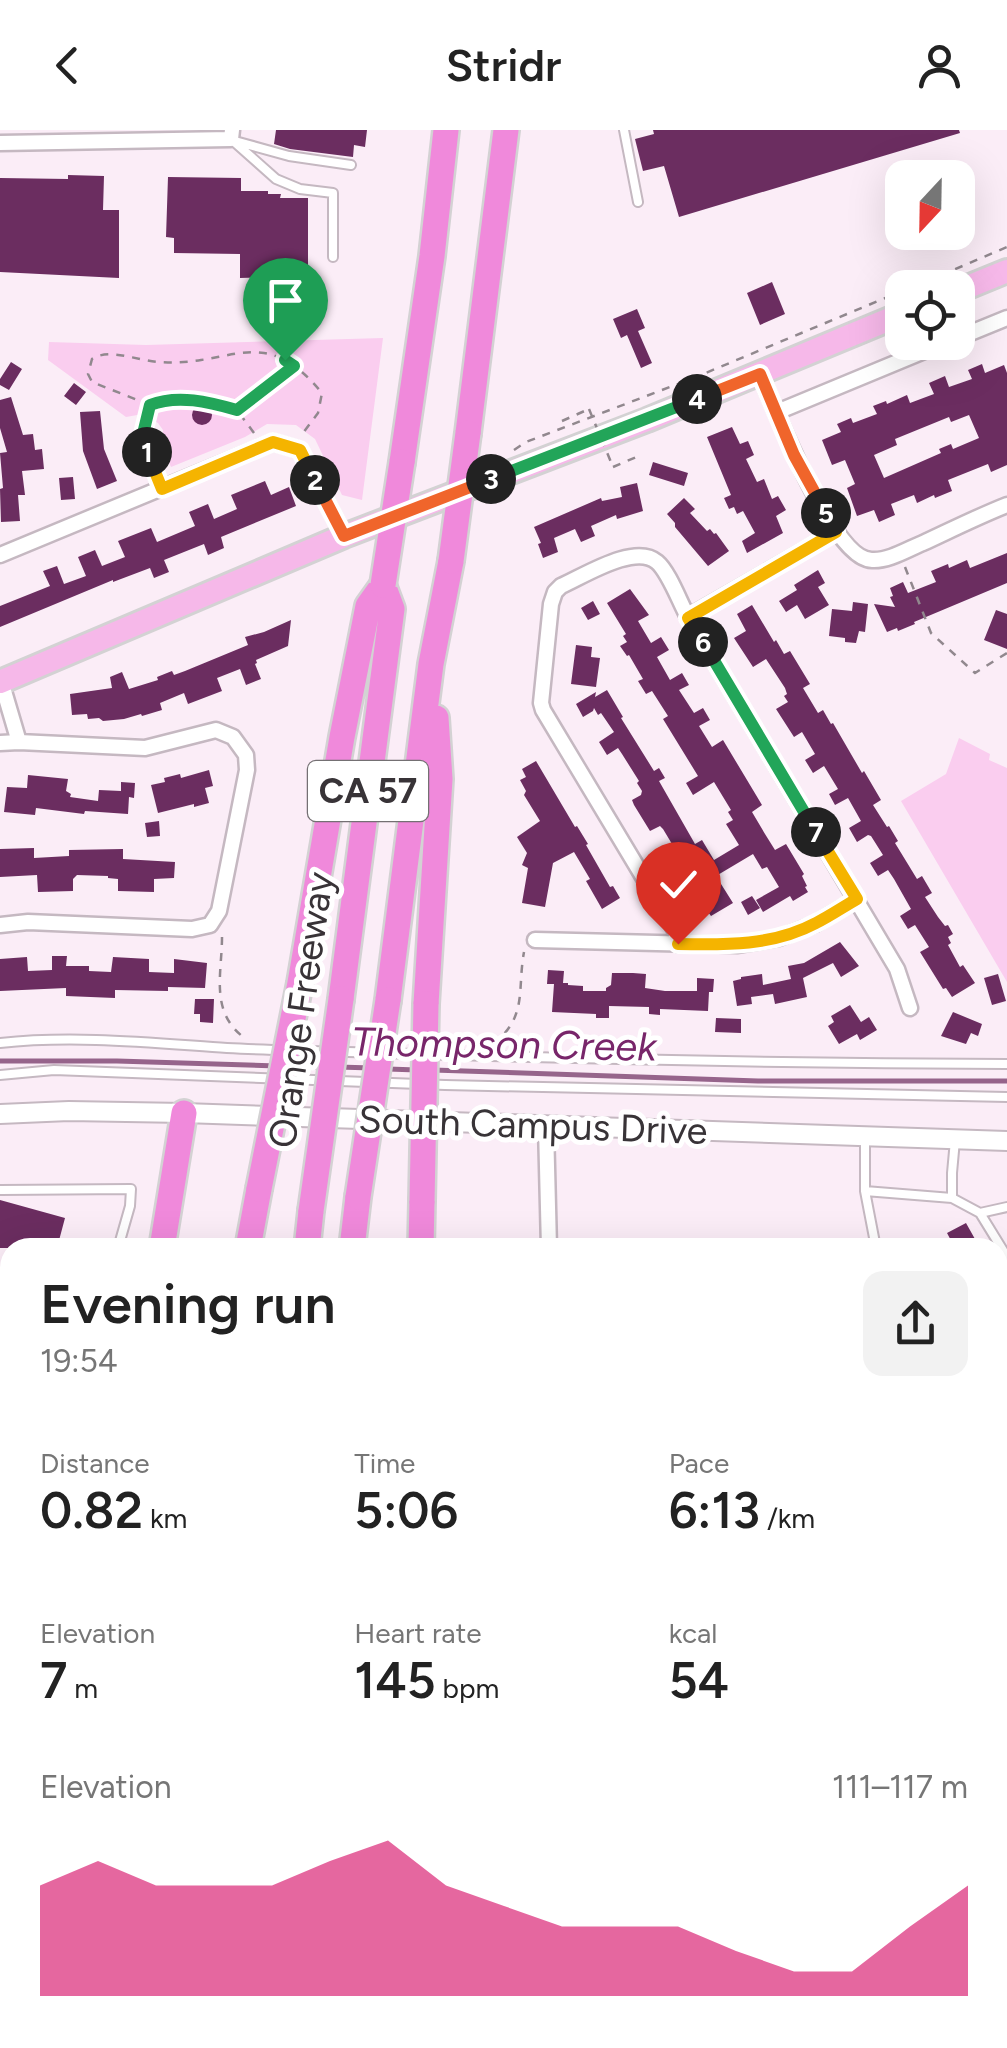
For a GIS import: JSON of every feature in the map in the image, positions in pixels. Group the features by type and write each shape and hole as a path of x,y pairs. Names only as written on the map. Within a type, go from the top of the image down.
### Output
{"highway":[{"name":"Orange Freeway","path":"308,1238 392,609 384,584 432,256 446,130"},
{"name":"CA 57","path":"353,1238 431,664 451,561 506,130"},
{"path":"250,1238 368,606 384,584"},
{"path":"421,1238 426,1004 440,779 431,664"},
{"path":"164,1238 184,1113"}],"main road":[{"path":"975,284 1007,270"},
{"path":"0,682 344,536 885,321"}],"street":[{"path":"0,143 35,137 231,135"},
{"path":"975,331 1007,318"},
{"path":"777,412 903,360"},
{"path":"760,374 794,455 836,532 854,554 875,561 900,553 1007,505"},
{"path":"142,438 162,489"},
{"path":"0,555 273,442 300,450 344,536"},
{"path":"688,618 836,532"},
{"path":"678,944 674,930 541,703 555,592 628,556 646,555 660,564 688,618 897,970 910,1008"},
{"path":"0,682 19,742"},
{"path":"0,744 145,748 216,730 233,737 246,754 247,770 220,911 210,925 192,929 28,922 0,926"},
{"path":"535,940 738,945 779,938 815,924 857,899"},
{"name":"South Campus Drive","path":"0,1114 184,1113 1007,1141"},
{"path":"546,1126 549,1238"}],"lane":[{"path":"624,130 638,202"},
{"path":"231,135 289,156 351,164"},
{"path":"231,135 276,179 300,189 333,193 332,257"},
{"path":"0,1043 126,1041 493,1057 1007,1064"},
{"path":"0,1074 54,1070 445,1085 1007,1097"},
{"path":"864,1137 865,1191 874,1238"},
{"path":"952,1198 955,1140"},
{"path":"0,1190 131,1189 121,1238"},
{"path":"865,1191 952,1198 980,1212 996,1238"},
{"path":"980,1212 1007,1207"}],"path":[{"path":"953,270 1007,247"},
{"path":"254,433 237,410 218,404 178,399 150,405 92,382 88,374 92,359 106,354 146,362 184,362 264,353 294,366 322,393 318,413 303,432"},
{"path":"237,410 294,366"},
{"path":"142,438 150,405"},
{"path":"562,421 590,409 613,467 641,455"},
{"path":"900,553 930,632 975,673 1007,653"},
{"path":"210,925 222,937 221,1005 231,1026 248,1039"},
{"path":"482,1048 502,1037 517,1017 523,955 535,940"}],"shaded area":[{"path":"383,338 362,500 342,495 315,439 296,425 267,424 171,467 158,423 143,414 126,417 48,360 49,342 146,345"},
{"path":"959,738 1007,768 1007,982 901,801 946,774"}],"building":[{"path":"276,130 367,130 365,147 354,145 353,157 274,144"},
{"path":"653,130 960,133 679,217 664,166 643,171 635,139 654,134"},
{"path":"68,175 104,176 103,210 119,210 119,278 0,272 0,178 68,179"},
{"path":"168,177 241,178 241,191 308,198 308,276 240,278 240,254 174,253 174,238 166,237"},
{"path":"772,282 785,314 760,325 747,293"},
{"path":"637,309 645,328 638,331 652,363 641,368 627,335 621,338 613,319"},
{"path":"11,362 22,369 9,390 0,385 0,379"},
{"path":"982,364 985,373 1004,365 1007,465 991,472 988,464 948,480 952,491 935,498 934,495 917,503 914,495 891,504 895,515 879,522 874,510 857,516 847,488 855,484 845,460 832,465 822,440 841,432 837,424 877,414 873,406 907,395 910,403 934,394 929,383 945,376 949,387 972,379 968,370","holes":["969,415 979,438 953,449 951,444 939,449 941,453 884,478 874,455 897,445 895,439 949,417 951,422"]},
{"path":"74,383 86,392 76,405 64,396"},
{"path":"11,397 23,435 33,434 35,450 42,449 44,469 22,471 25,495 18,495 20,521 1,522 0,453 7,452 0,428 0,400"},
{"path":"202,405 212,415 202,425 192,415"},
{"path":"100,411 104,449 117,481 97,489 83,451 80,412"},
{"path":"732,427 740,444 748,441 754,455 746,459 757,482 764,479 772,499 778,496 786,510 776,516 783,533 747,553 742,541 755,533 743,511 737,514 734,507 729,509 724,498 731,495 707,437"},
{"path":"653,462 688,473 684,486 649,475"},
{"path":"73,477 75,499 61,500 59,478"},
{"path":"265,481 271,495 289,487 296,506 221,537 224,548 208,555 204,544 164,560 169,572 154,578 150,568 113,580 0,627 0,606 50,586 43,571 57,566 64,584 86,576 78,557 95,550 102,566 125,557 118,541 151,528 157,542 195,526 189,512 208,504 214,519 237,509 231,495"},
{"path":"637,483 643,511 617,519 616,515 591,526 595,536 581,542 575,529 554,538 558,552 543,558 534,527 601,498 602,501 622,497 620,487"},
{"path":"684,498 695,509 690,513 707,531 716,533 729,551 708,566 667,514"},
{"path":"1007,553 1007,583 898,631 897,628 887,632 874,604 895,607 890,588 903,582 908,593 936,582 931,571 948,564 949,568 967,560 970,568"},
{"path":"818,570 825,583 818,587 829,605 805,619 797,605 786,612 779,601 797,590 794,585"},
{"path":"630,589 649,615 638,621 651,643 661,637 669,650 657,657 670,680 682,673 689,685 679,690 694,713 703,708 710,720 699,726 712,747 723,740 762,805 752,812 765,834 775,850 786,844 804,874 808,892 793,901 790,896 763,912 756,900 779,887 753,854 716,876 733,903 711,916 692,890 696,888 680,863 671,868 664,856 675,849 663,829 660,826 650,831 634,805 632,800 642,791 622,754 618,748 607,755 599,742 614,732 601,713 598,715 594,708 583,717 576,704 607,690 654,771 659,768 665,778 659,781 695,844 702,840 714,860 739,845 726,824 733,820 728,812 731,810 714,782 693,795 686,783 698,776 663,719 668,716 652,691 646,694 638,681 643,679 620,646 627,642 623,636 626,634 607,603"},
{"path":"593,601 600,614 588,620 581,608"},
{"path":"853,602 868,604 865,632 859,631 856,643 829,636 832,609 852,611"},
{"path":"752,605 774,642 784,654 790,651 810,684 803,688 818,713 823,710 864,771 881,800 873,805 898,841 895,843 917,879 922,876 932,893 925,897 953,934 948,937 948,945 975,983 952,997 920,952 929,947 915,925 908,929 900,916 911,909 894,879 888,870 878,876 870,863 883,855 871,836 857,842 849,828 861,821 848,798 835,805 829,794 838,789 824,766 813,773 805,760 815,754 802,732 794,737 776,709 788,702 785,688 766,659 753,667 734,638 746,631 737,614"},
{"path":"996,610 1007,614 1007,649 984,640"},
{"path":"291,620 288,646 256,660 261,679 246,685 240,669 217,678 222,691 188,704 184,693 160,703 162,710 142,716 103,721 88,719 87,714 72,715 70,694 112,688 110,677 122,672 129,689 172,671 174,675 248,645 245,637"},
{"path":"576,645 592,647 591,657 600,658 596,687 571,684"},
{"path":"536,761 620,898 602,909 574,852 553,863 545,907 522,903 528,868 522,865 527,853 517,837 540,821 520,780 526,777 522,769"},
{"path":"209,770 213,786 205,788 209,803 158,813 151,785 165,782 164,778"},
{"path":"28,775 68,779 66,791 70,797 98,801 99,790 121,791 121,782 135,783 134,798 129,797 128,814 36,808 35,815 4,812 7,787 27,788"},
{"path":"159,821 160,836 147,837 145,823"},
{"path":"34,848 34,858 69,856 69,850 123,849 123,859 175,862 174,878 154,879 154,892 118,891 118,879 77,875 73,891 38,892 37,875 0,877 0,849"},
{"path":"752,896 760,908 748,915 741,902"},
{"path":"840,942 859,966 841,977 833,963 803,978 807,997 775,1004 773,994 751,997 752,1004 737,1006 733,981 762,974 763,985 791,979 788,966 804,963"},
{"path":"52,956 67,956 66,966 89,966 89,971 111,972 113,957 149,959 149,972 174,973 174,959 207,963 205,988 115,990 115,998 66,996 66,988 0,991 0,959 27,957 28,971 52,970"},
{"path":"548,970 564,971 563,983 583,986 583,991 606,991 612,973 633,973 646,974 645,988 665,991 697,991 697,978 714,979 713,992 709,992 708,1011 660,1009 660,1015 649,1014 649,1007 609,1006 609,1018 596,1018 596,1014 552,1012 554,984 547,984"},
{"path":"998,974 1006,1001 992,1005 984,978"},
{"path":"195,999 214,999 213,1023 200,1022 200,1014 194,1014"},
{"path":"850,1005 861,1022 869,1017 877,1030 860,1040 857,1034 839,1044 828,1026 834,1022 831,1016"},
{"path":"953,1012 982,1024 978,1036 971,1033 966,1044 941,1036"},
{"path":"716,1018 741,1019 741,1033 715,1032"},
{"path":"0,1200 65,1218 60,1238 0,1238"},
{"path":"966,1223 974,1238 950,1238 947,1233"}],"waterway":[{"name":"Thompson Creek","path":"0,1061 277,1066"},
{"name":"Thompson Creek","path":"293,1066 322,1067"},
{"name":"Thompson Creek","path":"338,1067 372,1068"},
{"name":"Thompson Creek","path":"388,1069 417,1070"},
{"name":"Thompson Creek","path":"433,1070 758,1081 1007,1081"}],"route":[{"path":"285,360 294,366 237,410 178,399 150,405 142,438 162,489 273,442 300,450 344,536 760,374 794,455 836,532 688,618 857,899 815,924 779,938 738,945 678,944"}]}
